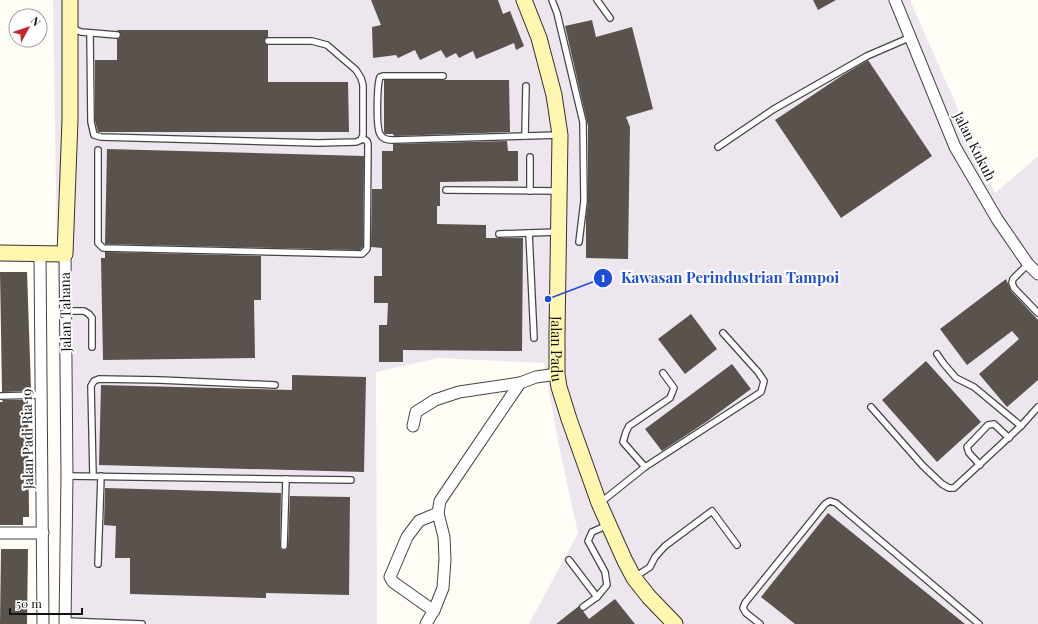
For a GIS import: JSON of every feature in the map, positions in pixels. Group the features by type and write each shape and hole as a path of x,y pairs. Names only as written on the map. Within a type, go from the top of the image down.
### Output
{"street":[{"name":"Jalan Tahana","path":"65,623 67,476 65,254 70,120 70,0"},
{"name":"Jalan Kukuh","path":"895,0 955,147 997,220 1028,264 1038,274"},
{"name":"Jalan Padu","path":"527,1 539,38 554,95 560,135 559,387 568,419 599,503 625,561 634,578 649,597 676,624"},
{"path":"0,253 65,254"},
{"name":"Jalan Padi Ria 19","path":"40,254 43,624"},
{"path":"413,426 416,412 435,400 460,392 520,383 536,377 558,374"},
{"path":"426,624 434,611 443,588 445,559 444,538 438,513 440,501 446,490 520,383"},
{"path":"434,611 394,582 390,576 407,537 419,521 438,513"},
{"path":"0,533 42,533"}],"lane":[{"path":"552,0 557,13 583,122 584,201 579,242"},
{"path":"596,0 610,18"},
{"path":"69,27 81,32 117,35"},
{"path":"90,33 91,122 94,135 100,137 318,143 356,142 362,138"},
{"path":"718,147 774,109 867,56 911,37"},
{"path":"268,41 312,41 327,45 356,70 363,85 362,138"},
{"path":"442,76 380,77 377,123 380,135 386,140 394,140 560,135"},
{"path":"525,136 526,86"},
{"path":"98,150 98,243 102,248 362,254 366,252 367,249 368,144 362,138"},
{"path":"530,157 530,191"},
{"path":"446,190 560,191"},
{"path":"499,234 559,232"},
{"path":"529,233 534,338"},
{"path":"1028,264 1013,279 1012,283 1014,288 1038,313"},
{"path":"65,311 84,312 90,314 92,318 92,347"},
{"path":"599,503 645,467 761,392 764,381 758,372 723,333"},
{"path":"937,354 956,378 974,387 1021,426"},
{"path":"645,467 623,442 629,426 670,398 674,388 663,373"},
{"path":"93,476 91,386 99,379 275,385"},
{"path":"0,396 41,395"},
{"path":"871,407 923,466 942,484 949,488 954,488 1009,438 1038,407"},
{"path":"980,465 969,453 967,448 988,425 994,424 1009,438"},
{"path":"67,476 351,480"},
{"path":"98,564 101,476"},
{"path":"284,546 286,479"},
{"path":"760,624 746,613 743,608 745,603 825,504 830,502 836,503 979,624"},
{"path":"634,578 650,567 655,557 665,546 712,510 737,545"},
{"path":"583,607 597,597 607,585 605,572 588,541 592,532 609,525"},
{"path":"569,560 597,597"},
{"path":"65,623 142,624"}],"shaded area":[{"path":"53,0 910,0 995,193 1038,156 1038,624 529,624 578,533 559,446 544,363 438,358 376,372 377,624 63,624"}],"building":[{"path":"371,0 498,0 503,14 510,11 524,46 516,50 514,43 476,59 473,51 459,58 456,53 446,58 441,50 420,60 415,50 398,58 396,55 373,58 372,27 381,25"},
{"path":"813,0 836,0 818,10"},
{"path":"592,20 596,37 632,27 653,109 626,117 630,127 628,259 586,258 588,126 565,26"},
{"path":"117,30 268,30 268,37 264,41 268,45 268,82 348,82 349,132 98,132 95,121 95,60 117,60 117,39 120,38 121,35"},
{"path":"868,60 932,156 841,218 775,120"},
{"path":"384,80 509,80 510,132 394,136 393,134 385,134"},
{"path":"507,141 508,151 518,151 518,181 440,182 440,206 437,206 437,224 486,225 486,238 523,238 522,351 403,350 403,362 379,362 379,325 387,325 388,303 374,303 374,276 382,276 382,248 371,247 372,189 382,189 382,151 393,151 393,144"},
{"path":"107,149 364,156 363,247 360,250 105,244"},
{"path":"105,252 261,256 261,300 254,300 255,358 103,360 101,258 105,258"},
{"path":"0,272 27,272 31,389 28,389 28,391 2,392"},
{"path":"1006,279 1011,291 1038,320 1038,380 1007,407 979,374 1019,339 1012,331 967,365 940,329"},
{"path":"691,314 717,349 685,374 658,339"},
{"path":"926,361 981,422 937,462 882,400"},
{"path":"732,364 751,389 706,422 662,451 645,429"},
{"path":"292,375 366,377 364,472 99,465 101,385 292,390"},
{"path":"2,400 28,400 29,517 23,517 23,525 0,525 0,402 3,402"},
{"path":"105,488 281,493 280,548 283,550 286,550 288,546 290,496 350,497 349,595 266,593 266,598 130,594 130,558 115,558 116,526 104,525"},
{"path":"828,513 965,624 795,624 761,597"},
{"path":"1,549 28,549 27,624 0,624"},
{"path":"615,599 635,624 556,624 579,606 580,610 583,611 589,619"}],"place":[{"name":"Kawasan Perindustrian Tampoi","path":"548,299"}]}
